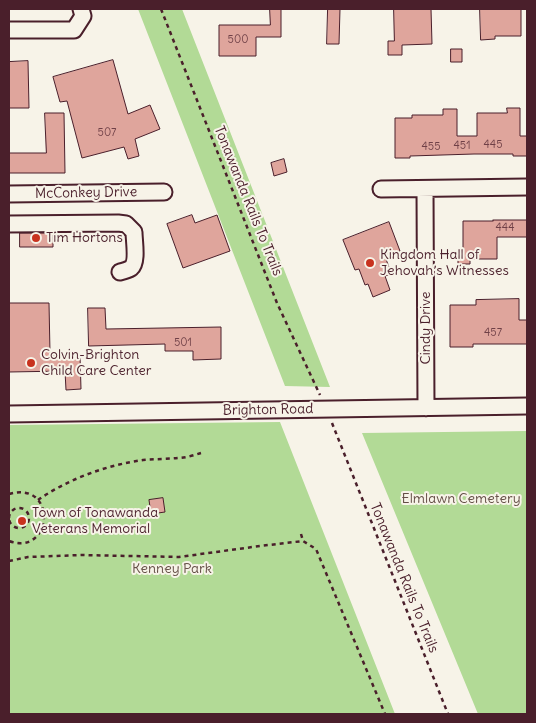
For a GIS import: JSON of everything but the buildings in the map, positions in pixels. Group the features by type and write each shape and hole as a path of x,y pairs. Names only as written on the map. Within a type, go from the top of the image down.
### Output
{"street":[{"path":"9,30 74,30 83,16 81,9"},
{"path":"381,189 527,187"},
{"name":"Cindy Drive","path":"425,189 426,408"},
{"name":"McConkey Drive","path":"9,194 164,192"},
{"path":"9,224 126,224 134,232 135,258 130,269 120,272"},
{"name":"Brighton Road","path":"9,414 527,406"}],"path":[{"name":"Tonawanda Rails To Trails","path":"161,9 277,303 322,398"},
{"name":"Tonawanda Rails To Trails","path":"331,421 448,714"},
{"path":"38,500 52,491 96,472 141,461 180,458 201,453"},
{"path":"9,494 27,493 38,500 42,506 45,518 42,530 32,540 20,544 9,541"},
{"path":"9,508 12,511"},
{"path":"21,508 27,511 30,521 26,527 19,529 13,526 9,521 12,511 21,508"},
{"path":"301,534 303,541"},
{"path":"9,561 28,557 82,555 179,557 303,541 316,548 385,714"}],"green space":[{"path":"138,9 182,9 330,387 285,386"},
{"name":"Kenney Park","path":"280,422 395,714 9,714 9,425"},
{"name":"Elmlawn Cemetery","path":"527,431 527,714 478,714 362,433"}],"place":[{"name":"Tim Hortons","path":"36,238"},
{"name":"Kingdom Hall of Jehovah’s Witnesses","path":"370,263"},
{"name":"Colvin-Brighton Child Care Center","path":"31,363"},
{"name":"Town of Tonawanda Veterans Memorial","path":"22,521"}]}
